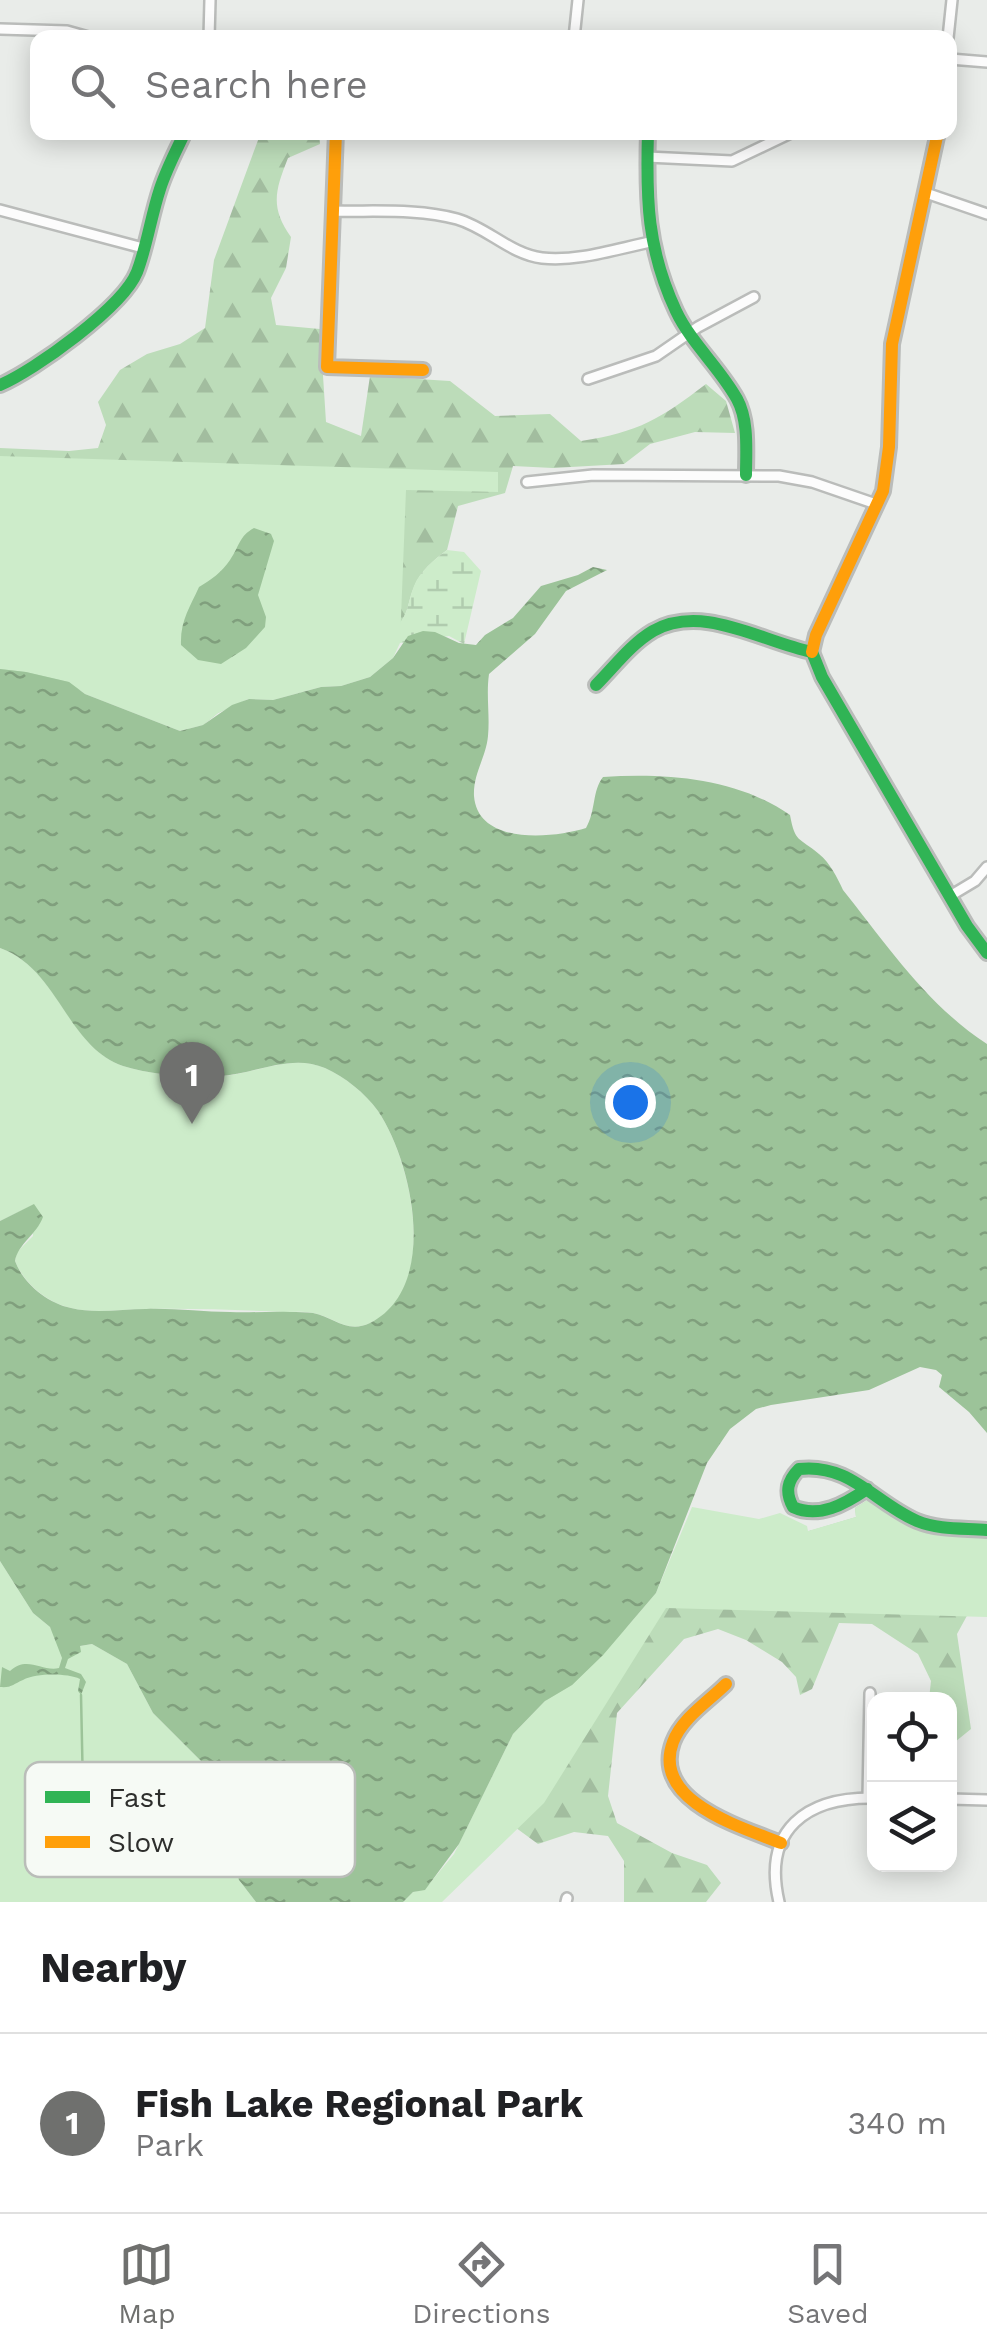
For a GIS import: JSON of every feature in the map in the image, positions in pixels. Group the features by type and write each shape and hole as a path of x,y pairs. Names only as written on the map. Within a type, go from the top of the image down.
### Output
{"street":[{"path":"208,30 210,0"},
{"path":"575,30 578,0"},
{"path":"949,30 952,0"},
{"path":"0,29 34,30"},
{"path":"957,60 987,62"},
{"path":"0,385 26,374 118,300 136,274 160,184 181,140"},
{"path":"336,140 327,368 422,370"},
{"path":"648,140 646,207 650,242 666,290 689,333 738,402 746,436 746,475"},
{"path":"648,157 732,161 776,140"},
{"path":"936,140 892,344 888,469 812,652 822,677 987,953"},
{"path":"926,192 987,214"},
{"path":"0,210 143,248"},
{"path":"332,211 442,216 477,227 509,248 546,259 566,259 650,242"},
{"path":"588,379 656,356 754,297"},
{"path":"527,482 593,476 779,476 812,482 876,504"},
{"path":"596,685 654,631 681,621 711,624 812,652"},
{"path":"950,896 975,881 987,867"},
{"path":"866,1489 842,1504 806,1513 792,1505 786,1489 796,1471 816,1467 848,1476 922,1523 987,1530"},
{"path":"726,1684 672,1744 669,1757 674,1782 688,1800 781,1843"},
{"path":"779,1902 774,1870 781,1843 794,1824 812,1809 835,1799 867,1798"},
{"path":"957,1799 987,1800"}],"green space":[{"path":"258,140 320,140 320,144 288,158 280,180 277,208 291,237 286,268 271,298 276,325 320,329 326,422 361,436 370,376 450,381 495,416 550,414 581,441 648,422 706,384 726,401 735,433 695,432 650,444 624,464 513,466 505,493 458,506 447,550 420,576 399,625 218,713 203,725 0,670 0,448 98,448 106,425 98,402 120,370 147,354 180,344 205,328 214,260"},
{"path":"0,456 498,472 498,492 406,490 400,643 393,658 370,677 273,700 248,699 203,725 180,731 85,694 69,682 0,669"},
{"path":"447,550 464,552 481,571 464,644 449,636 400,643 399,624 417,581"},
{"path":"0,948 36,972 88,1042 123,1066 159,1074 209,1077 287,1063 312,1064 361,1092 390,1133 409,1192 413,1255 406,1283 392,1307 370,1323 354,1327 305,1312 80,1310 53,1302 37,1290 15,1261 17,1252 33,1236 33,1205 0,1221"},
{"path":"868,1500 896,1519 924,1531 969,1612 957,1634 971,1729 957,1740 957,1692 930,1692 931,1681 918,1654 872,1624 839,1623 812,1689 800,1695 796,1677 782,1662 746,1640 718,1629 684,1639 617,1713 608,1796 617,1823 672,1853 707,1865 721,1883 706,1902 624,1902 624,1861 608,1836 574,1832 538,1844 504,1819 545,1701 637,1618 806,1532 856,1517 855,1508"},
{"path":"868,1500 913,1524 987,1536 987,1617 666,1608 544,1803 442,1902 403,1902 413,1892 425,1889 454,1854 513,1734 545,1701 572,1685 603,1655 656,1593 692,1507 759,1519 780,1513 807,1526 808,1531 856,1517 855,1508"},
{"path":"0,1561 33,1613 50,1627 57,1640 80,1646 92,1644 127,1664 153,1713 202,1762 25,1762 25,1877 238,1877 256,1902 0,1902"}],"water":[{"path":"254,528 271,534 274,541 258,595 266,617 265,627 246,648 221,664 198,660 181,645 189,608 199,587 223,568 242,538"},
{"path":"593,567 607,570 566,591 535,634 489,674 488,736 474,788 479,812 489,824 503,831 538,835 572,832 586,828 603,777 627,776 701,781 769,803 790,815 799,839 827,862 843,890 927,993 987,1044 987,1433 939,1387 942,1375 920,1367 869,1390 756,1409 730,1429 707,1463 656,1593 603,1655 572,1685 545,1701 513,1734 459,1844 425,1890 413,1892 403,1902 256,1902 238,1877 355,1877 355,1762 202,1762 153,1713 127,1664 92,1644 80,1646 81,1652 68,1659 65,1668 81,1674 86,1682 81,1695 80,1679 60,1675 36,1676 0,1687 2,1667 10,1671 28,1664 53,1669 59,1668 62,1658 50,1627 33,1613 0,1561 0,1221 34,1204 43,1217 15,1261 30,1284 62,1305 89,1311 308,1312 354,1327 370,1323 392,1306 406,1282 413,1254 409,1192 391,1134 378,1111 340,1076 325,1068 299,1063 209,1077 159,1074 123,1066 88,1042 36,972 0,948 0,669 69,682 85,694 180,731 203,725 232,705 249,699 273,700 370,677 393,658 408,636 423,631 476,645 513,618 541,586"}],"waterway":[{"path":"81,1695 82,1762"}],"traffic: fast":[{"path":"0,385 76,336 129,286 137,272 162,182 181,140"},
{"path":"648,140 648,202 659,266 682,323 741,408 746,475"},
{"path":"596,685 637,642 672,623 692,621 732,627 812,652 822,677 967,926 987,953"},
{"path":"867,1489 859,1495 850,1500 822,1511 793,1507 788,1492 799,1469 833,1472 848,1478 861,1486 875,1495 902,1513 917,1521 987,1530"}],"traffic: slow":[{"path":"336,140 327,367 423,370"},
{"path":"812,652 816,635 883,491 889,447 892,344 936,140"},
{"path":"726,1684 677,1733 670,1763 675,1780 704,1809 781,1843"}],"place":[{"name":"Fish Lake Regional Park","path":"192,1124"}]}
